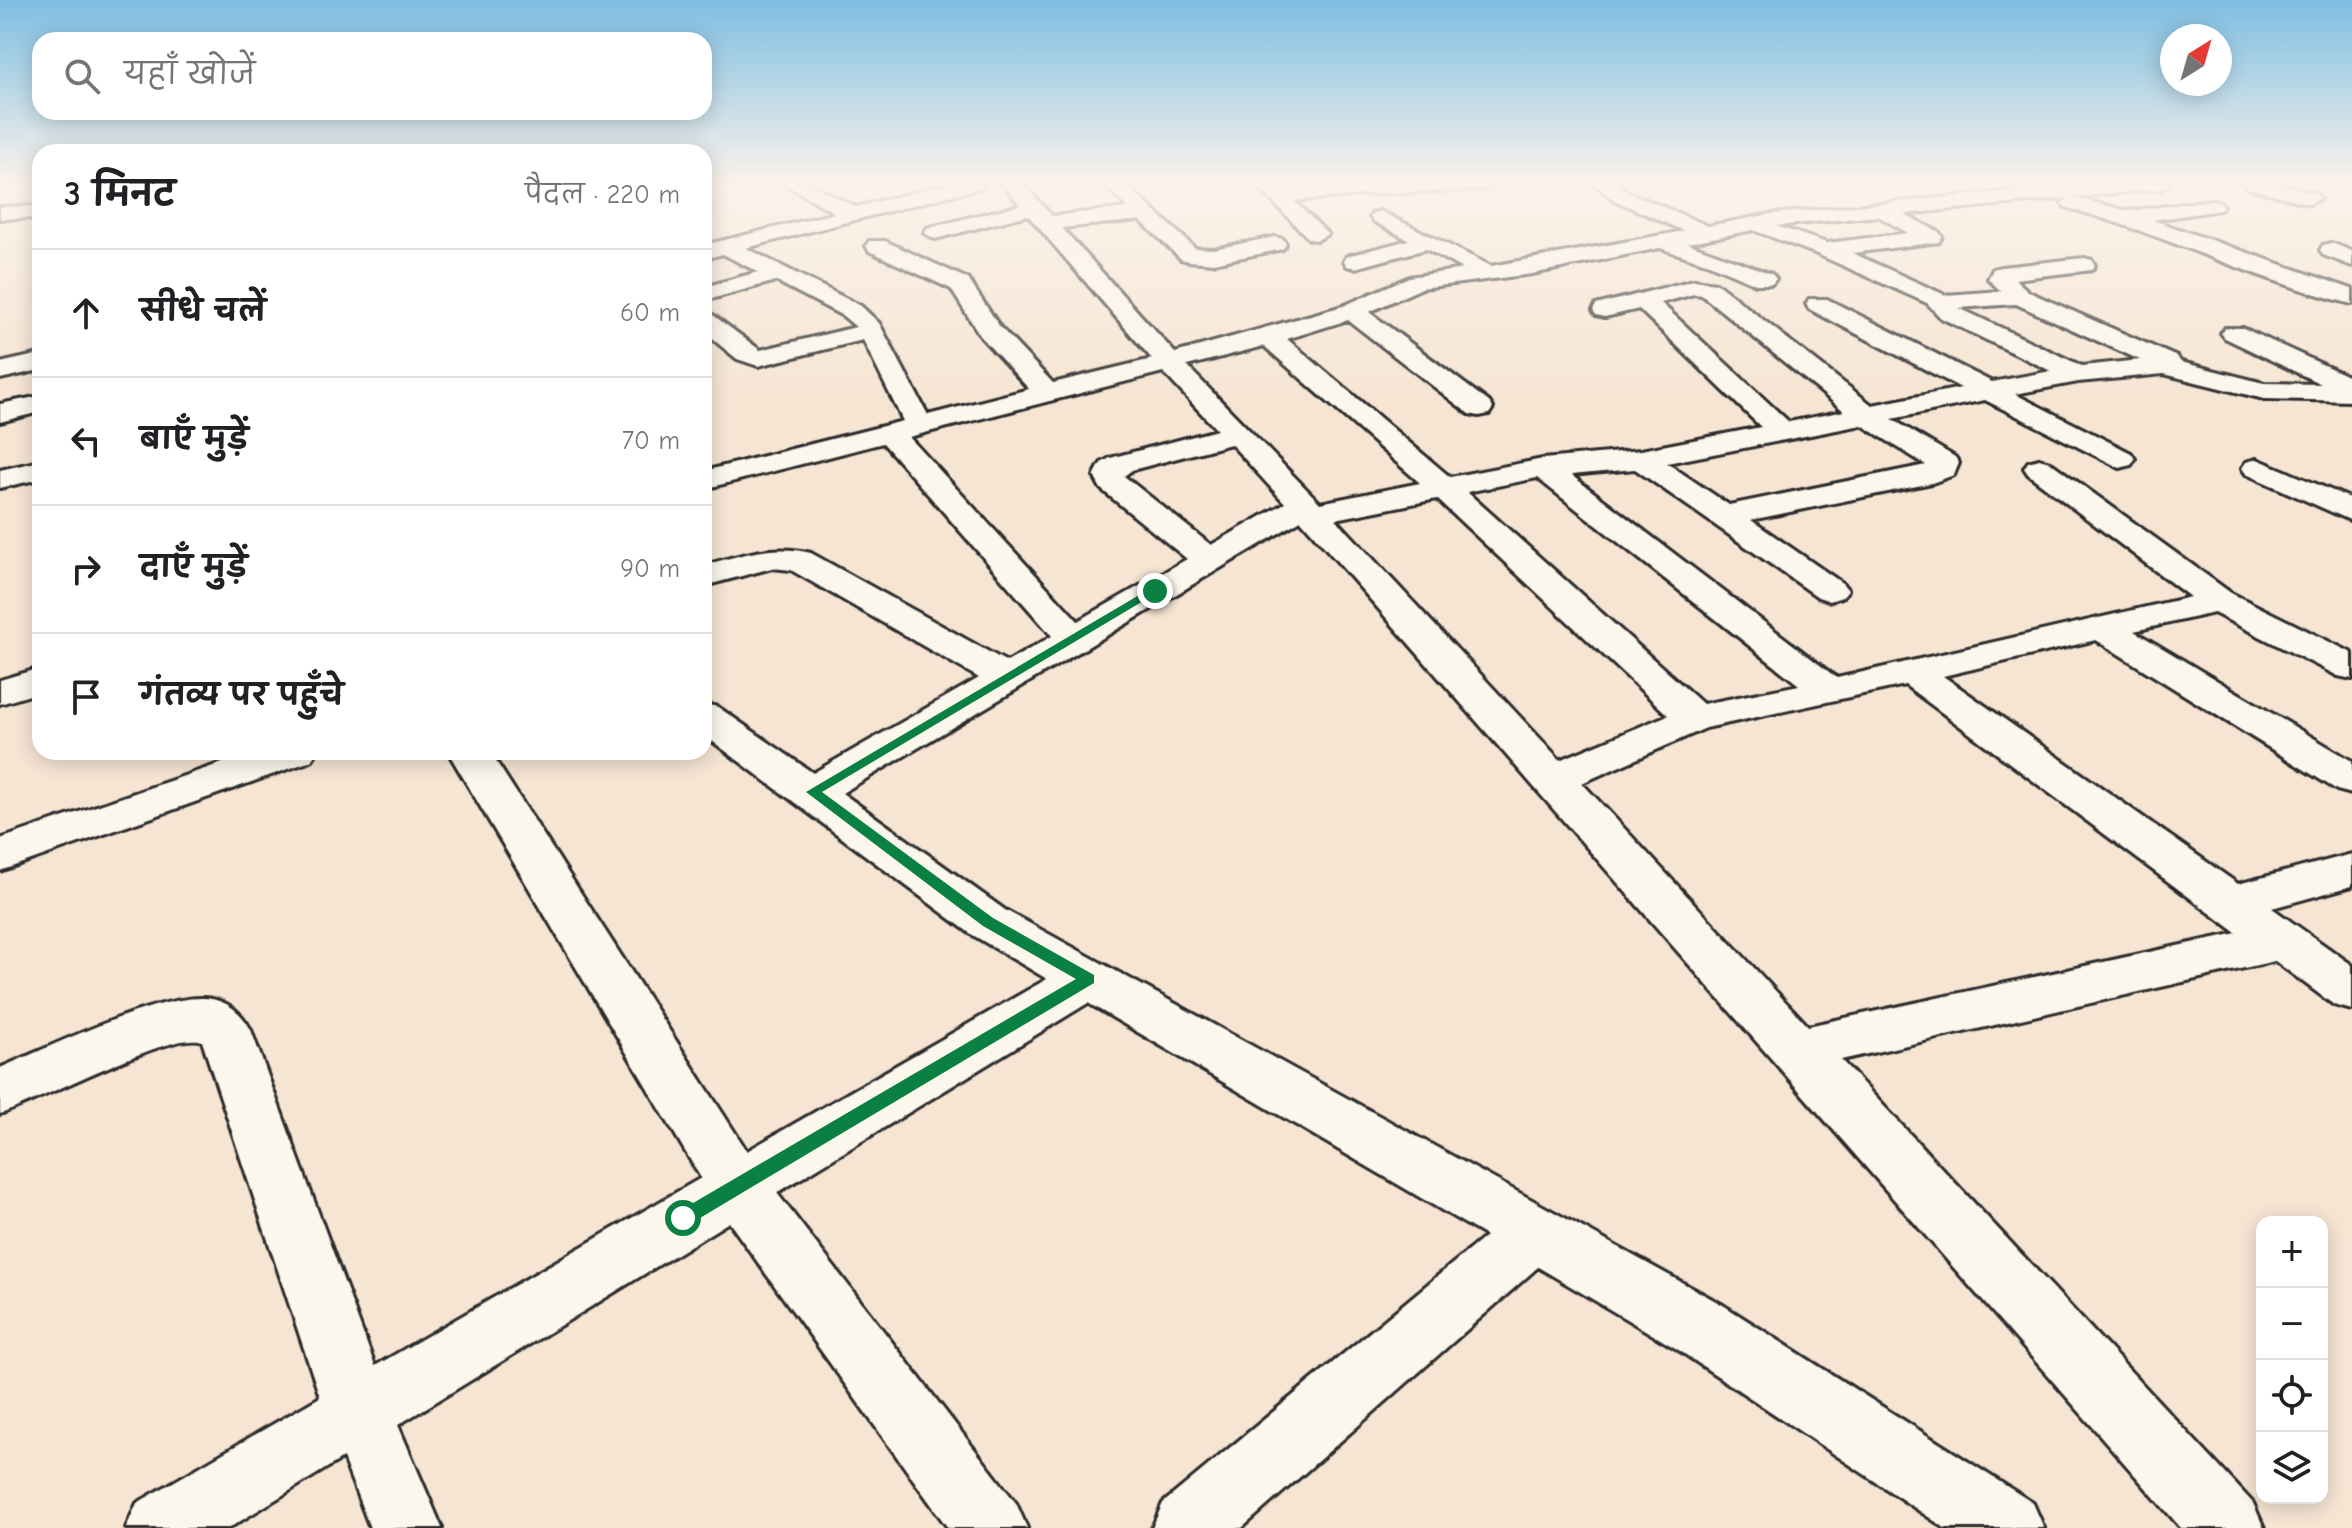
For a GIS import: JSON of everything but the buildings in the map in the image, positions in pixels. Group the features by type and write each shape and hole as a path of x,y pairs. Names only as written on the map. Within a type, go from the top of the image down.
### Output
{"street":[{"path":"728,254 779,273 852,311 871,331 904,428 1073,638"},
{"path":"895,254 960,284 990,332 1047,393"},
{"path":"1074,254 1169,362 1308,509 1798,1049 2228,1528"},
{"path":"1191,254 1204,257 1219,254"},
{"path":"1355,261 1381,254"},
{"path":"1452,254 1484,271"},
{"path":"1508,254 1532,267"},
{"path":"712,476 1269,337 1352,311 1417,282 1532,267 1597,254"},
{"path":"1701,254 1764,279"},
{"path":"1837,254 1940,302 1950,313 2078,374"},
{"path":"2225,254 2352,297"},
{"path":"2016,295 2017,292 2000,279 2001,274 2084,265"},
{"path":"712,292 779,273"},
{"path":"1605,310 1694,287 1708,288 1868,416 1944,463 1943,469 1932,474 1723,516"},
{"path":"1940,302 2016,295 2177,367 2264,391 2352,390"},
{"path":"1644,300 1783,432"},
{"path":"1818,304 2120,459"},
{"path":"1352,311 1479,408"},
{"path":"712,326 746,353 758,358 871,331"},
{"path":"2234,333 2352,390"},
{"path":"1269,337 1443,487 1695,718"},
{"path":"0,371 32,364"},
{"path":"812,792 1209,560 1308,509 1543,468 1641,459 2078,374 2177,367"},
{"path":"0,413 32,406"},
{"path":"1209,560 1112,482 1109,476 1112,469 1121,464 1235,434"},
{"path":"1641,459 1830,590"},
{"path":"1543,468 1830,691"},
{"path":"2039,468 2218,601 2352,668"},
{"path":"2257,468 2352,511"},
{"path":"0,479 32,472"},
{"path":"712,574 771,558 799,560 1005,677"},
{"path":"1553,779 1695,718 1830,691 2218,601"},
{"path":"2102,628 2352,780"},
{"path":"1912,672 2352,991"},
{"path":"0,692 32,682"},
{"path":"712,722 988,922 1700,1327 2008,1528"},
{"path":"0,855 273,760"},
{"path":"474,760 737,1186 991,1528"},
{"path":"2231,903 2352,870"},
{"path":"1798,1049 2282,941"},
{"path":"162,1528 1088,979"},
{"path":"0,1092 148,1030 185,1018 208,1017 225,1030 358,1412 406,1528"},
{"path":"1188,1528 1535,1232"}],"route":[{"path":"683,1218 1088,979 988,922 812,792 1155,591"}]}
